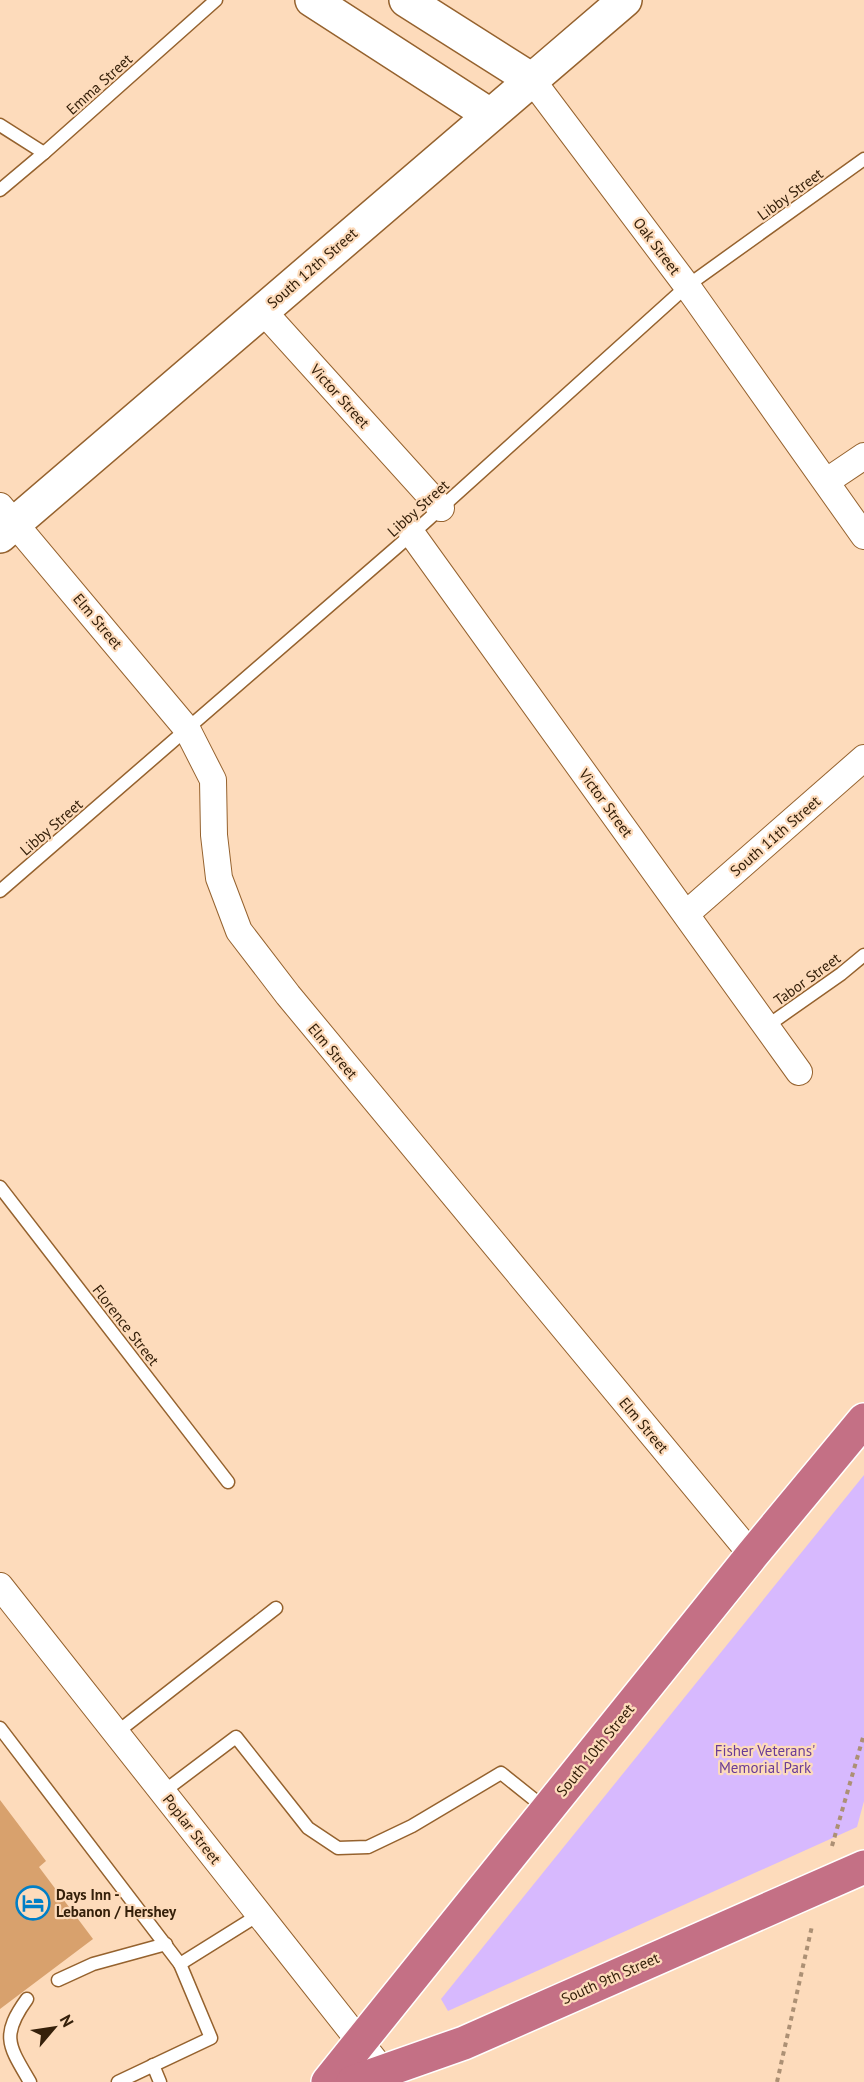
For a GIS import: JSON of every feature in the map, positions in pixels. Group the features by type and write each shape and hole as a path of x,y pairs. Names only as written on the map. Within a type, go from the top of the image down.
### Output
{"highway":[{"name":"South 10th Street","path":"328,2082 752,1555 864,1420"},
{"name":"South 9th Street","path":"375,2078 464,2043 864,1867"}],"main road":[{"path":"312,0 490,115"},
{"name":"Oak Street","path":"406,0 532,80"},
{"name":"South 12th Street","path":"5,522 263,311 625,0"}],"street":[{"name":"Oak Street","path":"532,80 687,286 864,536"},
{"name":"Victor Street","path":"263,311 441,508"},
{"path":"827,481 864,456"},
{"name":"Elm Street","path":"5,522 186,729 213,780 214,835 219,878 239,931 288,995 752,1555"},
{"name":"Victor Street","path":"412,534 799,1072"},
{"name":"South 11th Street","path":"686,914 864,758"},
{"name":"Poplar Street","path":"0,1586 360,2041 375,2078"}],"lane":[{"name":"Emma Street","path":"0,190 216,0"},
{"path":"0,125 44,153"},
{"name":"Libby Street","path":"0,891 412,534 687,286 864,159"},
{"name":"Tabor Street","path":"767,1026 864,955"},
{"name":"Florence Street","path":"0,1187 228,1482"},
{"path":"116,1733 276,1608"},
{"path":"0,1728 180,1964 211,2038 118,2082"},
{"path":"164,1792 236,1737 308,1828 338,1848 368,1847 412,1826 501,1773 547,1809"},
{"path":"180,1964 260,1914"},
{"path":"58,1980 93,1964 166,1944"},
{"path":"27,1999 13,2017 9,2045 30,2082"},
{"path":"153,2066 160,2082"}],"green space":[{"name":"Fisher Veterans' Memorial Park","path":"864,1475 864,1801 857,1827 448,2011 441,1999"}],"building":[{"name":"Days Inn - Lebanon / Hershey","path":"0,1800 46,1861 39,1867 93,1939 0,2009"}],"place":[{"name":"Days Inn - Lebanon / Hershey","path":"33,1903"}]}
